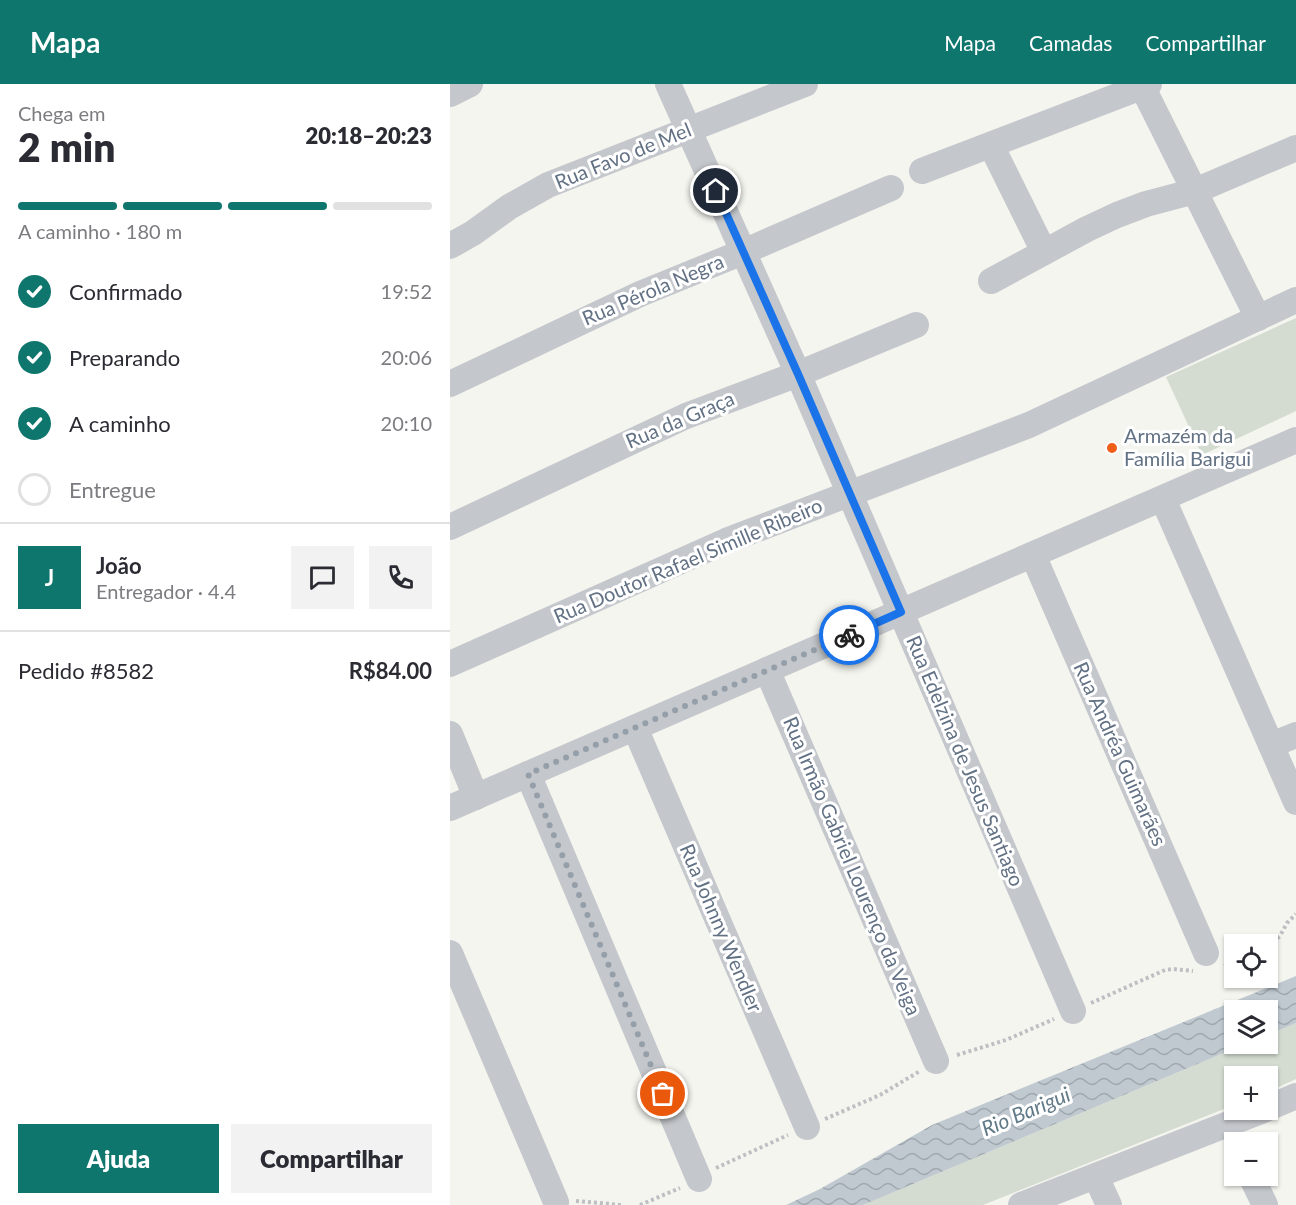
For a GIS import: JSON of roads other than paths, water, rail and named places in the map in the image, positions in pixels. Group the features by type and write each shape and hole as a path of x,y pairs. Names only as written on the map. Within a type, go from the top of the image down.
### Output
{"street":[{"path":"450,94 470,84"},
{"name":"Rua Edelzina de Jesus Santiago","path":"668,84 850,493 1072,1011"},
{"name":"Rua Favo de Mel","path":"450,246 509,207 548,185 805,84"},
{"path":"922,171 1144,85 1258,318"},
{"path":"991,145 1044,252"},
{"path":"991,281 1117,215 1195,190 1296,148"},
{"name":"Rua Pérola Negra","path":"450,384 640,294 891,188"},
{"name":"Rua Doutor Rafael Simille Ribeiro","path":"450,664 726,541 1029,425 1296,300"},
{"name":"Rua da Graça","path":"450,527 686,416 798,374 916,325"},
{"path":"450,808 1163,499 1295,445"},
{"path":"1163,499 1296,802"},
{"name":"Rua Andréa Guimarães","path":"1033,555 1206,953"},
{"name":"Rua Irmão Gabriel Lourenço da Veiga","path":"767,670 936,1061"},
{"name":"Rua Johnny Wendler","path":"635,728 807,1127"},
{"path":"450,734 476,797"},
{"path":"1271,746 1296,735"},
{"path":"528,774 699,1179"},
{"path":"450,953 556,1202"},
{"path":"1278,1104 1296,1096"},
{"path":"1235,1132 1251,1120"},
{"path":"1021,1205 1095,1177 1224,1137"},
{"path":"1095,1177 1109,1205"},
{"path":"1256,1186 1265,1205"}],"water":[{"path":"1296,976 1296,1023 1278,1031 1278,1000 1237,1000 1267,988 1278,988 1278,983"},
{"name":"Rio Barigui","path":"1224,1005 1224,1053 863,1205 786,1205 820,1189 932,1125"}],"place":[{"name":"Armazém da Família Barigui","path":"1112,448"}]}
